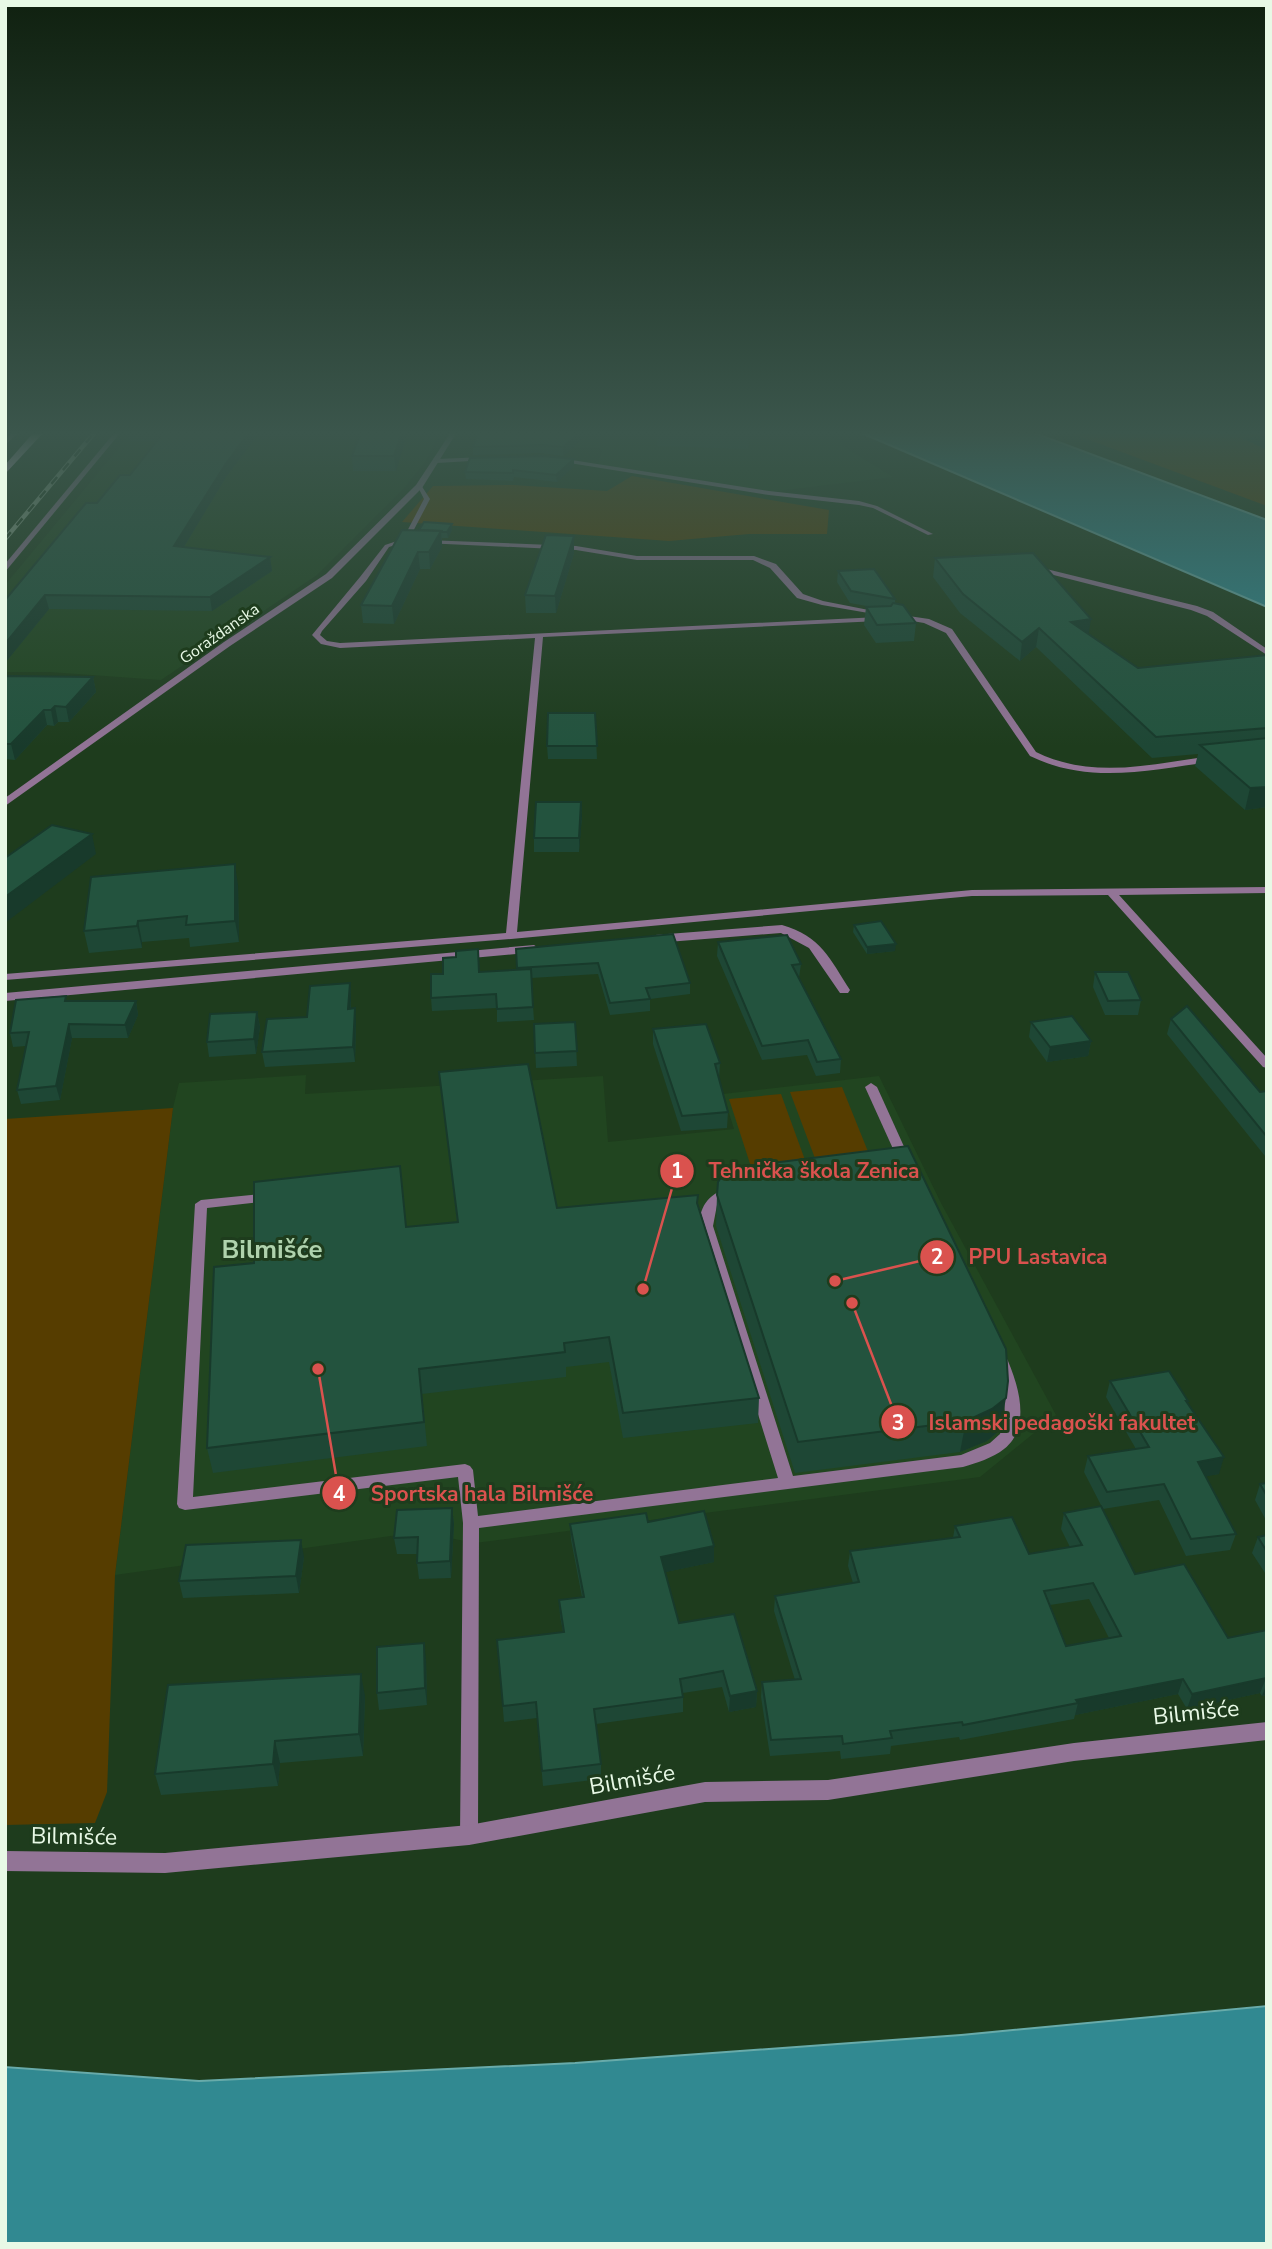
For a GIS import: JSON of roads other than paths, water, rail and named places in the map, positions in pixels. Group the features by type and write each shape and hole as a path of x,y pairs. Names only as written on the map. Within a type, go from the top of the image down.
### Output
{"street":[{"path":"5,570 32,537"},
{"name":"Goraždanska","path":"5,803 227,644 329,576 368,537"},
{"path":"646,940 782,929 800,934 814,943 844,990"},
{"path":"5,997 550,947"},
{"name":"Bilmišće","path":"5,1861 165,1863 469,1835 705,1792 828,1790 1074,1752 1267,1731"}],"lane":[{"path":"403,541 405,537"},
{"path":"911,618 330,645 322,643 316,635 387,546 403,541 576,548 637,558 754,558 773,566 793,591 810,600 911,618 940,625 949,631 1034,754 1054,764 1093,771 1227,757"},
{"path":"1026,565 1194,608 1210,614 1267,653"},
{"path":"511,936 538,636"},
{"path":"5,977 511,936 972,893 1267,890"},
{"path":"1111,892 1267,1065"},
{"path":"871,1087 906,1174"},
{"path":"740,1189 711,1200 706,1211 706,1226 787,1483"},
{"path":"285,1195 201,1204 185,1504 465,1470 471,1523 469,1835"},
{"path":"471,1523 963,1461 1002,1444 1013,1421 1010,1380 992,1343"}],"water":[{"path":"1104,537 1267,537 1267,607"},
{"path":"1267,2006 1267,2244 5,2244 5,2067 199,2081 575,2063 961,2035"}],"place":[{"name":"PPU Lastavica","path":"835,1281"},
{"name":"Tehnička škola Zenica","path":"643,1289"},
{"name":"Islamski pedagoški fakultet","path":"852,1303"},
{"name":"Sportska hala Bilmišće","path":"318,1369"}],"district":[{"name":"Bilmišće","path":"272,1249"}]}
